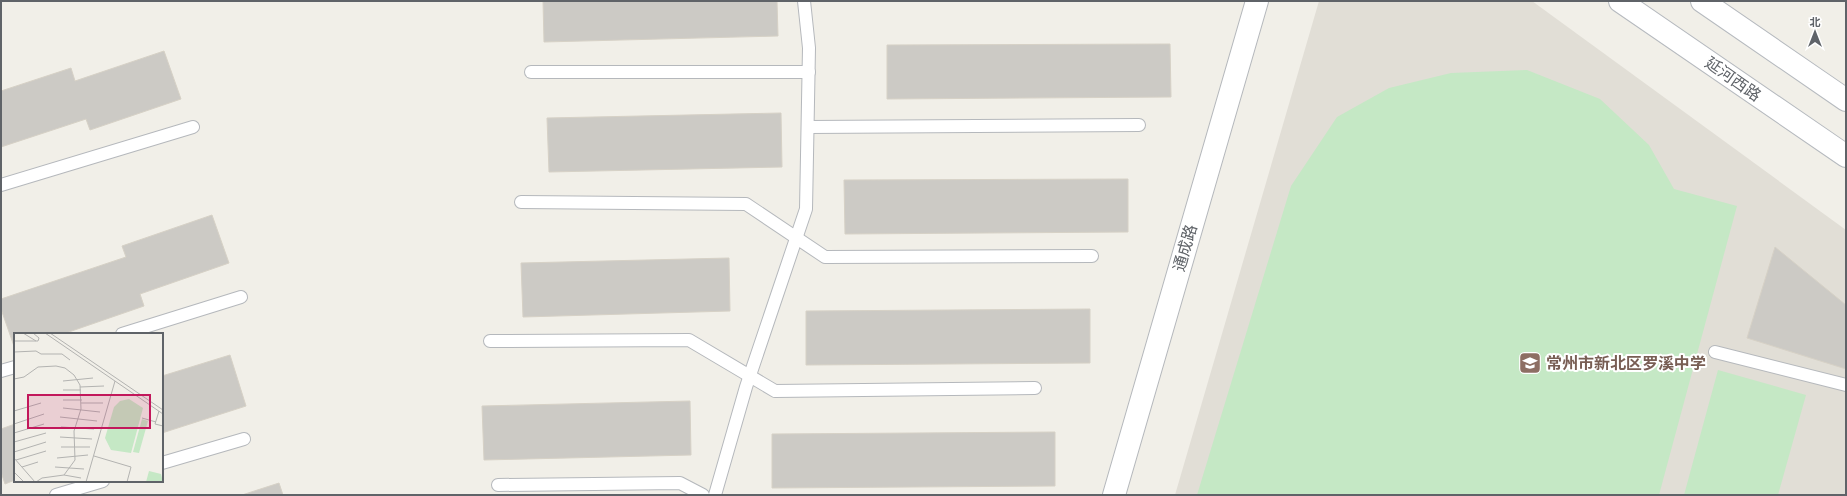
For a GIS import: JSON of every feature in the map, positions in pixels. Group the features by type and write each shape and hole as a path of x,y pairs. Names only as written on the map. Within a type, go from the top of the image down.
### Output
{"street":[{"name":"通成路","path":"1114,495 1257,1"},
{"name":"延河西路","path":"1620,1 1846,156"},
{"path":"1702,1 1846,100"}],"lane":[{"path":"715,495 750,376 806,209 809,48 804,1"},
{"path":"531,72 809,72"},
{"path":"808,127 1139,125"},
{"path":"1,185 193,127"},
{"path":"521,202 746,204 825,257 1092,256"},
{"path":"125,333 241,297"},
{"path":"490,341 689,340 775,391 1035,388"},
{"path":"1715,352 1846,386"},
{"path":"1,371 14,367"},
{"path":"163,463 244,439"},
{"path":"56,495 100,482"},
{"path":"498,485 680,483 703,495"}],"shaded area":[{"name":"常州市新北区罗溪中学","path":"1319,1 1532,1 1846,230 1846,495 1175,495"}],"green space":[{"name":"常州市新北区罗溪中学","path":"1527,70 1600,99 1649,145 1674,189 1737,206 1659,495 1197,495 1291,186 1337,117 1389,88 1451,73"},
{"path":"1718,370 1806,395 1778,495 1684,495"}],"building":[{"path":"543,1 777,1 778,36 544,42"},
{"path":"1170,44 1171,97 887,99 887,45"},
{"path":"164,51 181,99 90,130 86,119 1,147 1,91 71,68 75,81"},
{"path":"781,113 782,167 549,172 547,118"},
{"path":"1128,179 1128,232 845,234 844,180"},
{"path":"212,215 229,263 140,294 144,306 66,333 14,333 14,346 1,309 1,299 126,257 122,246"},
{"path":"1775,247 1846,305 1846,369 1747,338"},
{"path":"729,258 730,311 523,317 521,263"},
{"path":"1090,309 1090,363 806,365 806,311"},
{"path":"230,355 246,406 163,433 163,376"},
{"path":"690,401 691,455 484,460 482,406"},
{"path":"14,424 14,480 5,484 1,472 1,429"},
{"path":"1055,432 1055,486 772,488 772,434"},
{"path":"279,483 283,495 242,495"}],"place":[{"name":"常州市新北区罗溪中学","path":"1530,363"}]}
